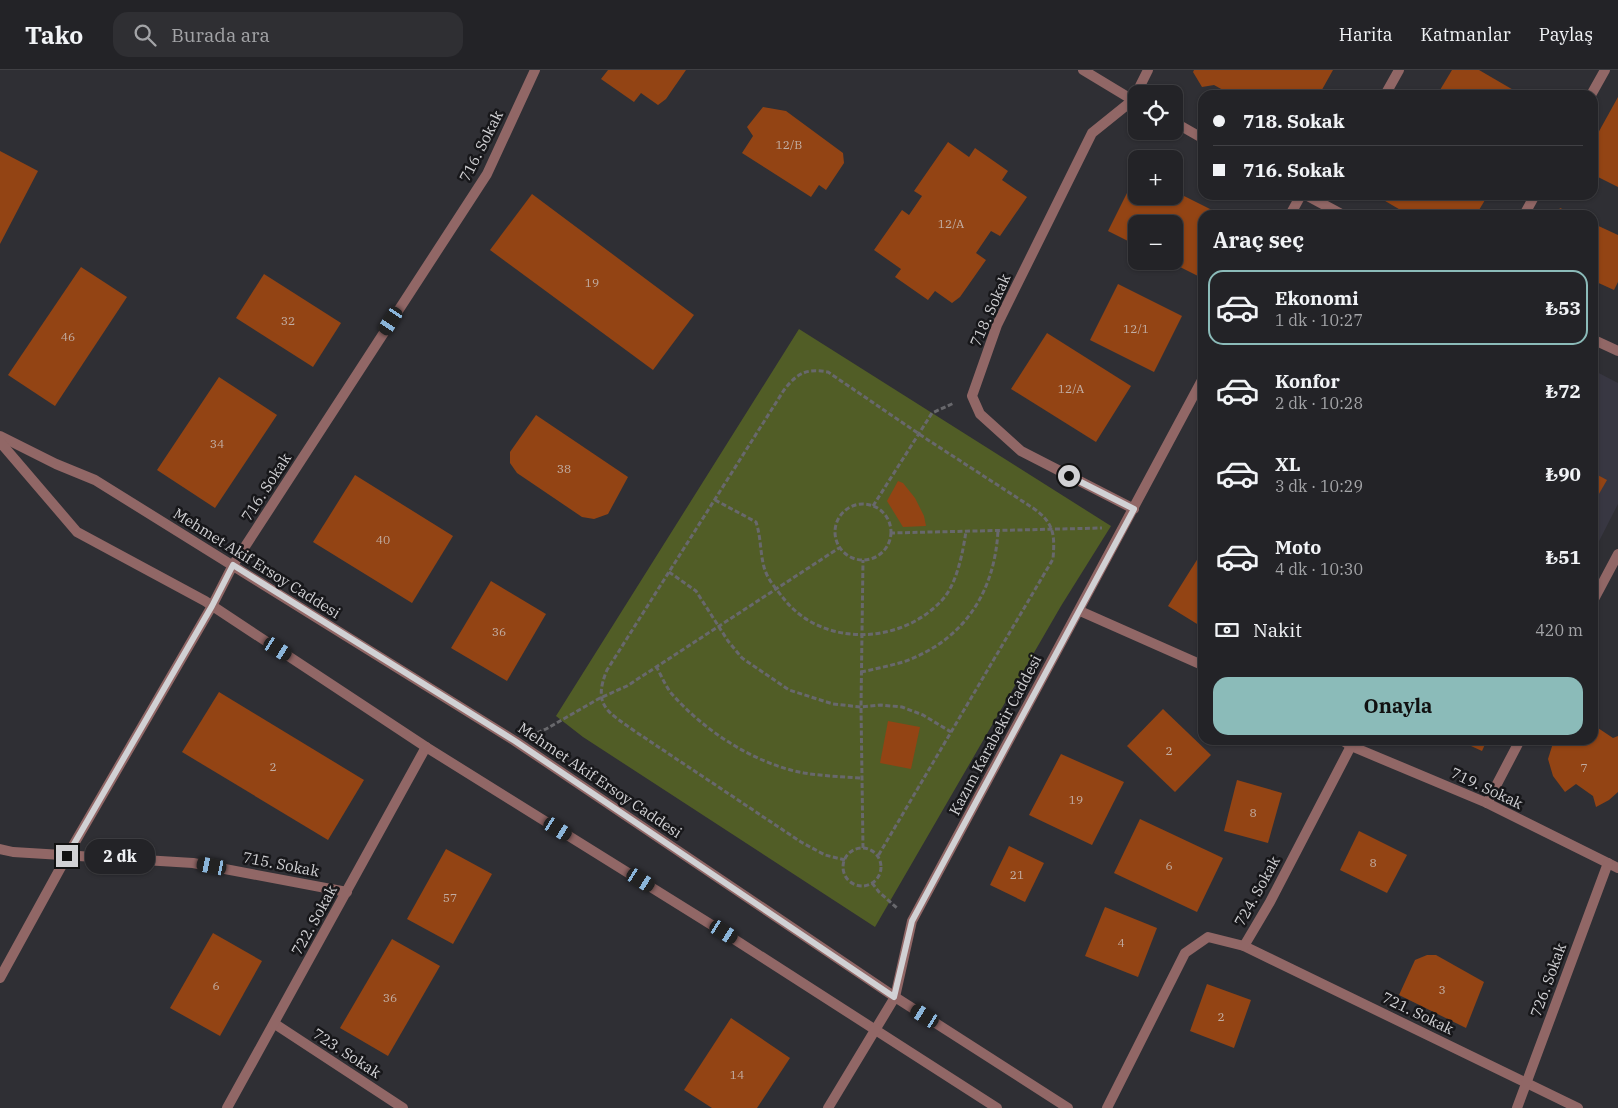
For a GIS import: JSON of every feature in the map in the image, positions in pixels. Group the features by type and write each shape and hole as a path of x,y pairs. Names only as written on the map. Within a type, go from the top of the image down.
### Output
{"street":[{"name":"716. Sokak","path":"0,978 67,856 212,606 233,565 487,174 535,70"},
{"path":"1083,70 1128,97"},
{"name":"718. Sokak","path":"1142,85 1148,70"},
{"path":"1388,90 1398,70"},
{"path":"1594,90 1605,70"},
{"name":"718. Sokak","path":"972,396 997,325 1092,133 1128,106"},
{"path":"1183,127 1198,136"},
{"path":"1315,200 1334,210"},
{"path":"1598,342 1618,351"},
{"name":"Kazım Karabekir Caddesi","path":"828,1108 894,997 912,921 1080,611 1198,388"},
{"path":"972,396 980,414 1020,451 1134,509"},
{"name":"Mehmet Akif Ersoy Caddesi","path":"0,436 56,464 95,480 515,741 894,997 1068,1108"},
{"path":"0,442 77,532 212,606 426,747 724,932 997,1108"},
{"path":"1598,592 1618,554"},
{"path":"1080,611 1198,663"},
{"name":"724. Sokak","path":"1107,1108 1185,952 1208,937 1244,946 1270,902 1346,745"},
{"name":"719. Sokak","path":"1352,745 1487,803 1618,868"},
{"path":"1487,803 1517,745"},
{"name":"722. Sokak","path":"227,1108 426,747"},
{"name":"715. Sokak","path":"0,849 13,852 67,856 192,862 347,892"},
{"name":"726. Sokak","path":"1517,1108 1608,864"},
{"name":"721. Sokak","path":"1244,946 1578,1108"},
{"name":"723. Sokak","path":"275,1024 403,1108"}],"path":[{"path":"845,860 825,855 784,831 618,719 602,703 600,698 601,684 607,670 784,390 793,379 810,370 828,372 1033,508 1045,517 1052,529 1054,543 1052,559 878,856"},
{"path":"873,506 932,413 972,396"},
{"path":"714,500 756,522 764,569 786,601 807,621 830,630 862,635 894,631 911,624 929,612 944,598 960,565 966,531"},
{"path":"858,504 873,506 883,513 889,521 890,533 886,547 872,559 854,559 846,555 839,548 835,540 837,521 842,513 858,504"},
{"path":"890,533 1124,527"},
{"path":"861,672 902,662 922,654 938,645 954,632 978,602 987,587 993,568 998,530"},
{"path":"515,741 546,729 600,698 627,686 839,548"},
{"path":"862,848 861,672 863,560"},
{"path":"669,572 696,591 742,658 788,690 833,704 861,707 881,705 902,707 923,715 951,732"},
{"path":"656,666 670,692 689,711 716,733 742,750 773,765 803,773 862,778"},
{"path":"862,848 868,848 878,856 881,862 880,874 872,883 860,885 848,880 843,868 845,860 851,851 862,848"},
{"path":"872,883 879,892 912,921"}],"shaded area":[{"path":"1598,373 1618,383 1618,504 1598,543"}],"green space":[{"path":"799,329 1111,526 1061,606 875,927 583,737 556,716"}],"building":[{"path":"608,70 686,70 666,99 658,105 641,93 634,102 601,79"},
{"path":"1194,70 1333,70 1322,90 1223,90 1214,85 1202,87 1193,72"},
{"path":"1452,70 1479,70 1513,90 1440,90"},
{"path":"1618,97 1618,187 1598,177 1598,133"},
{"path":"763,107 786,111 843,153 844,163 826,190 819,185 811,197 742,153 753,136 747,127"},
{"path":"948,142 969,157 975,148 1008,171 1002,180 1027,197 1000,236 991,231 976,253 986,260 960,297 952,303 935,291 928,300 895,277 901,269 874,250 902,210 909,215 922,196 914,191"},
{"path":"0,151 38,171 0,244"},
{"path":"1128,191 1128,205 1183,205 1183,196 1212,210 1198,210 1198,276 1183,268 1183,215 1128,215 1128,241 1108,231"},
{"path":"532,194 694,315 653,370 490,250"},
{"path":"1384,200 1485,200 1479,210 1400,210"},
{"path":"1598,226 1618,235 1618,282 1614,290 1598,283"},
{"path":"81,267 127,297 55,406 8,375"},
{"path":"264,274 341,323 313,367 236,318"},
{"path":"1118,284 1182,316 1154,372 1090,340"},
{"path":"1047,333 1131,386 1096,442 1011,389"},
{"path":"219,377 277,415 215,508 157,470"},
{"path":"536,415 628,477 608,514 594,519 582,517 517,473 510,463 510,452"},
{"path":"355,475 453,536 412,603 313,542"},
{"path":"1598,475 1607,480 1598,496"},
{"path":"898,481 903,483 915,498 924,516 926,526 903,527 887,501"},
{"path":"1198,558 1198,625 1168,606"},
{"path":"491,581 546,614 507,681 451,648"},
{"path":"219,692 364,780 328,840 182,752"},
{"path":"1163,709 1198,743 1198,745 1201,745 1211,755 1175,792 1127,746"},
{"path":"888,721 920,727 911,769 880,763"},
{"path":"1598,728 1613,738 1618,736 1618,792 1609,800 1596,807 1593,796 1576,784 1565,792 1553,776 1548,759 1552,745 1598,745"},
{"path":"1469,745 1485,745 1482,751"},
{"path":"1061,754 1124,782 1092,845 1029,815"},
{"path":"1237,780 1282,793 1268,843 1224,831"},
{"path":"1140,819 1223,858 1197,912 1114,873"},
{"path":"1359,831 1407,855 1387,893 1340,870"},
{"path":"1009,846 1044,863 1025,902 990,885"},
{"path":"446,849 492,874 453,944 407,919"},
{"path":"1105,907 1157,928 1138,977 1085,956"},
{"path":"213,933 262,961 220,1036 170,1008"},
{"path":"392,939 440,966 388,1056 340,1028"},
{"path":"1427,955 1436,955 1484,982 1466,1028 1399,995 1415,960"},
{"path":"1207,984 1251,1000 1234,1048 1190,1031"},
{"path":"731,1018 790,1058 757,1108 712,1108 684,1090"}],"route":[{"path":"67,856 212,606 233,565 515,741 894,997 912,921 1134,509 1069,476"}]}
